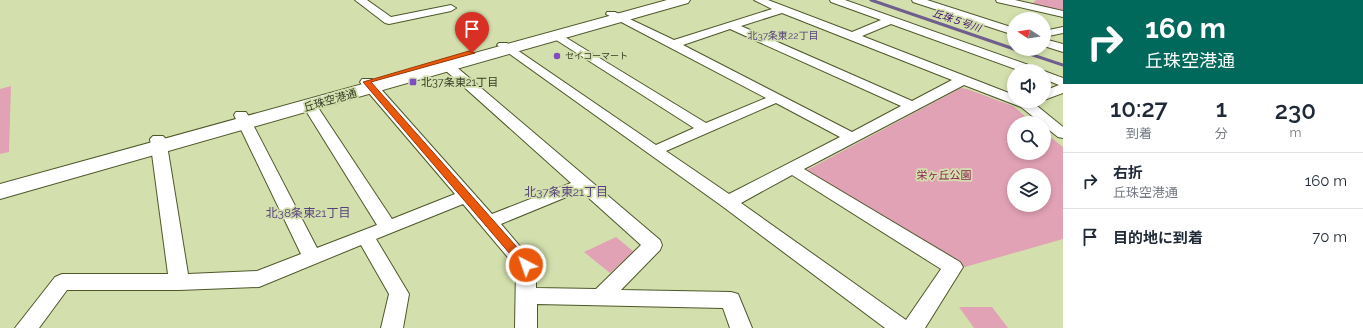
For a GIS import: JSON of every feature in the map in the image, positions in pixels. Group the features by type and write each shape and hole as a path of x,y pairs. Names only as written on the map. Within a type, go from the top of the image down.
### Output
{"main road":[{"name":"丘珠空港通","path":"242,120 310,106 370,85 449,67 506,47 556,36 663,0"},
{"name":"丘珠空港通","path":"0,192 159,143 615,16 683,0"},
{"name":"丘珠空港通","path":"0,182 159,143"}],"street":[{"path":"362,0 360,0 389,21 451,8"},
{"path":"759,0 851,37 1007,95"},
{"path":"835,0 1013,64"},
{"path":"916,0 1007,30"},
{"path":"1001,0 1023,2 1063,14"},
{"path":"673,44 782,9"},
{"path":"615,16 673,44 851,138"},
{"path":"851,37 890,20"},
{"path":"732,26 912,106"},
{"path":"1051,33 1063,30"},
{"path":"556,36 704,128"},
{"path":"1051,44 1063,48"},
{"path":"506,47 728,202 901,328"},
{"path":"449,67 653,245 600,298"},
{"path":"1051,78 1063,82"},
{"path":"728,202 963,80"},
{"path":"370,85 526,265 526,328"},
{"path":"1051,93 1063,88"},
{"path":"654,151 704,128 777,98"},
{"path":"310,106 388,227"},
{"path":"1031,108 1063,134"},
{"path":"242,120 312,257"},
{"path":"159,143 179,282"},
{"path":"793,169 953,267 913,328"},
{"path":"488,222 584,184"},
{"path":"26,328 62,282 179,282 259,279 466,196"},
{"path":"365,236 399,294 392,328"},
{"path":"526,296 731,300 741,328"}],"green space":[{"path":"1036,0 1063,0 1063,12 1031,5"},
{"path":"11,86 9,152 0,154 0,89"},
{"name":"栄ヶ丘公園","path":"961,88 967,89 1007,104 1007,108 1015,108 1025,116 1007,116 1007,160 1051,160 1051,138 1063,147 1063,239 965,267 809,173 807,170"},
{"path":"616,237 634,252 610,273 584,252"},
{"path":"959,307 992,307 1008,328 974,328"}],"waterway":[{"name":"丘珠５号川","path":"871,0 1007,47"},
{"name":"丘珠５号川","path":"1036,56 1063,65"}],"place":[{"name":"セイコーマート","path":"557,56"},
{"name":"北37条東21丁目","path":"413,82"}],"district":[{"name":"北37条東22丁目","path":"783,35"},
{"name":"北37条東21丁目","path":"566,192"},
{"name":"北38条東21丁目","path":"308,213"}],"route":[{"path":"472,53 366,82 373,88 526,265"}]}
